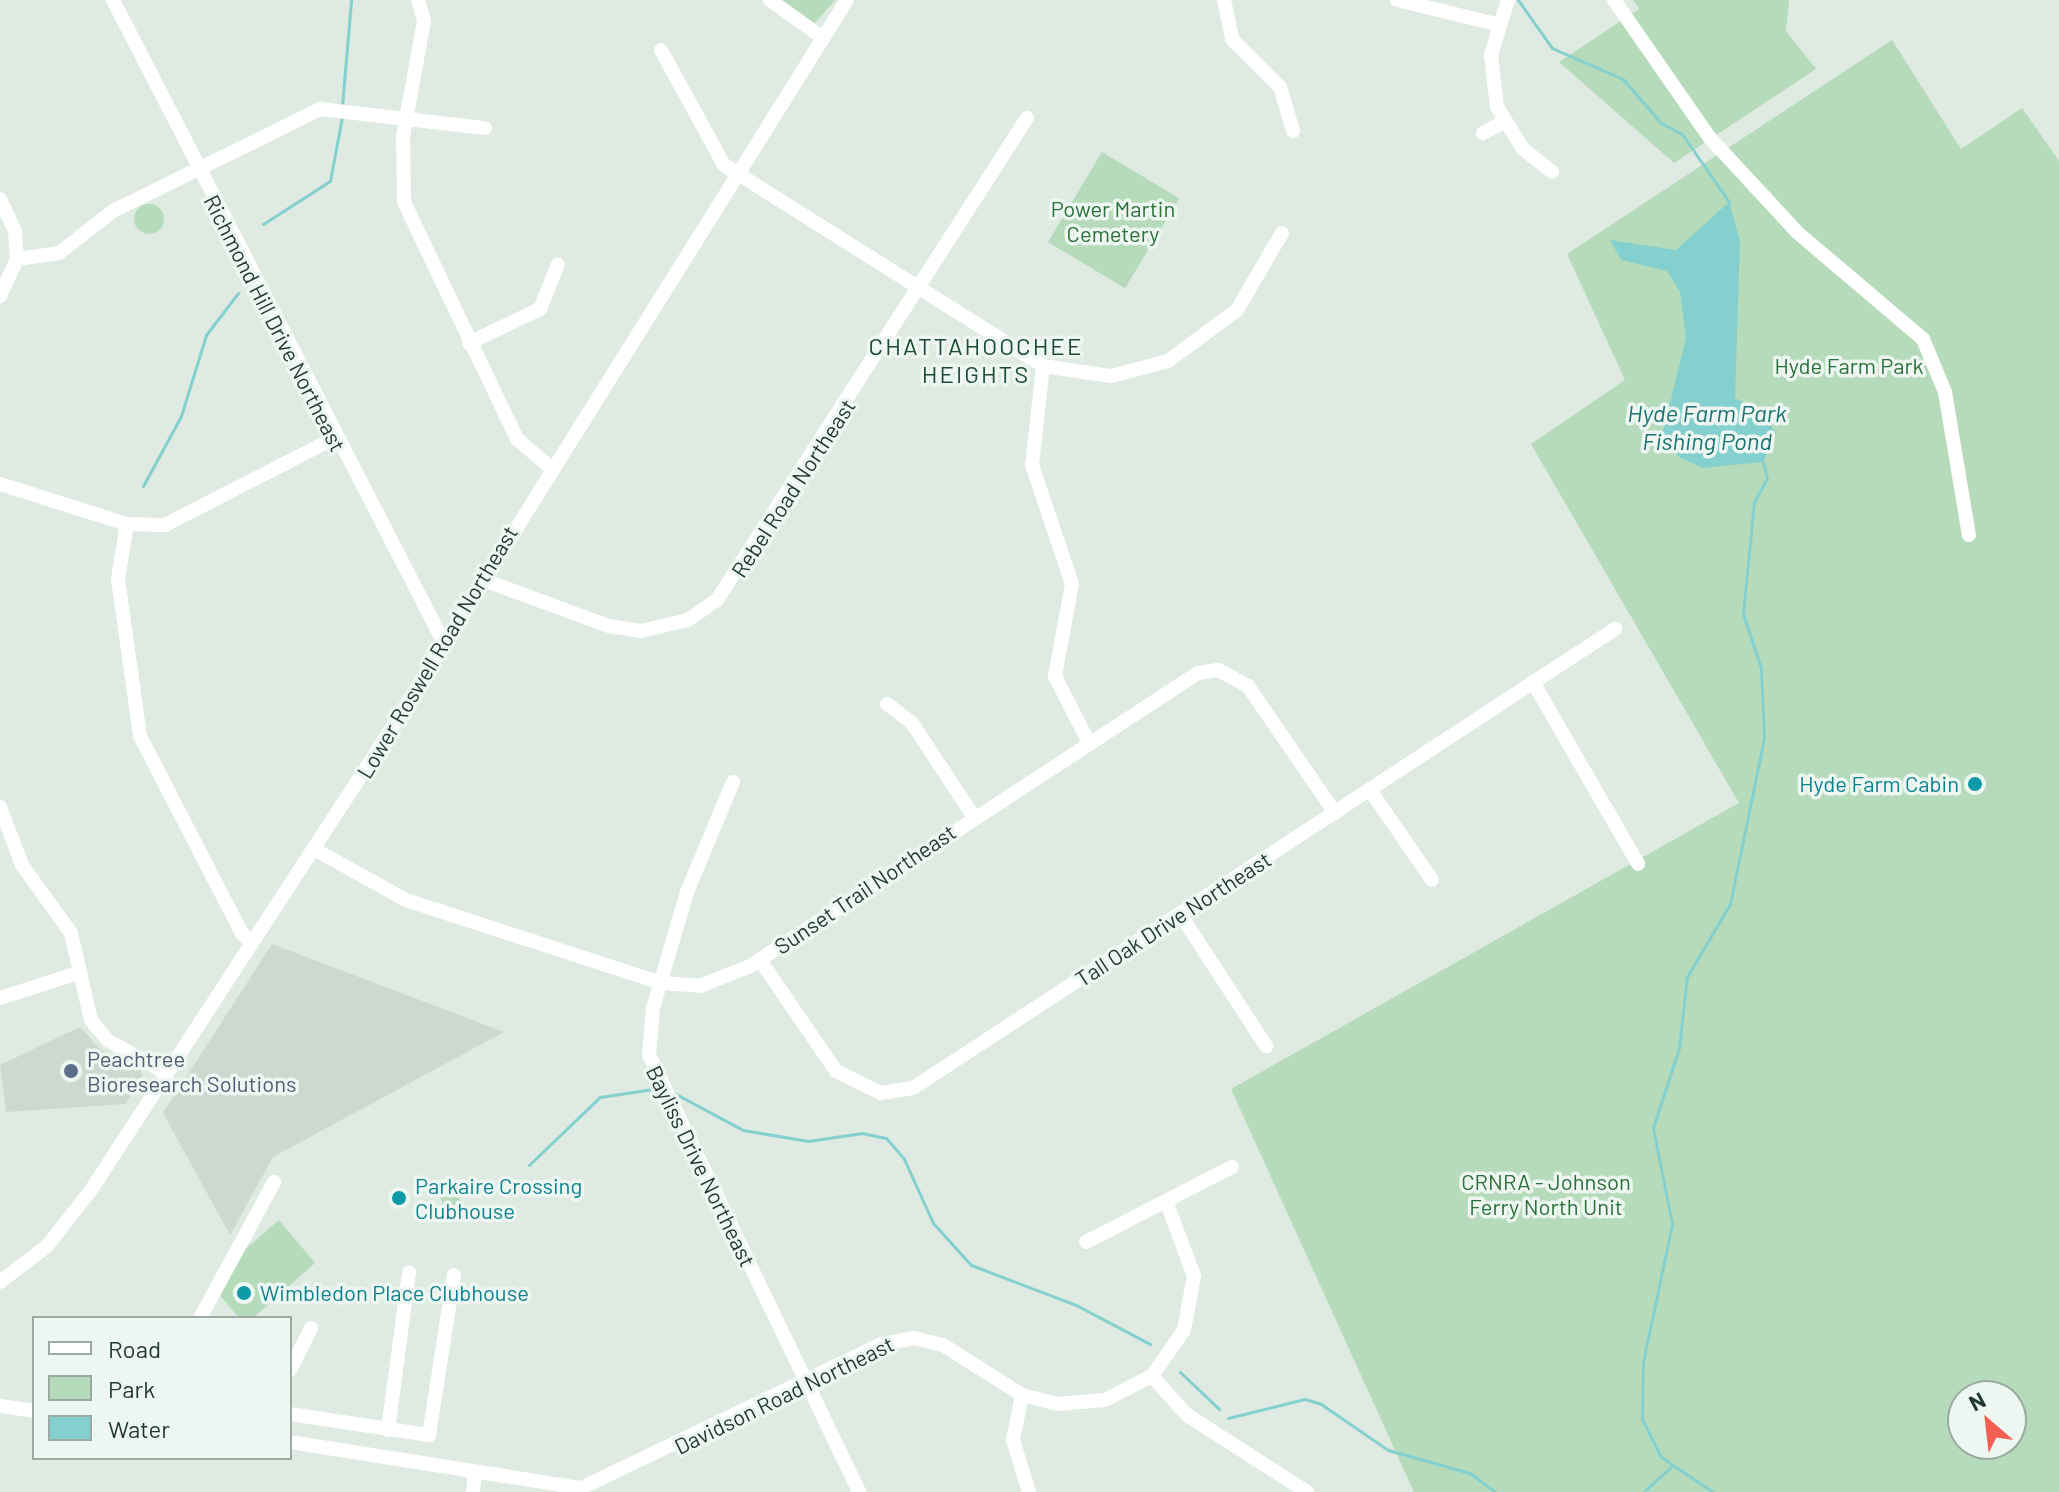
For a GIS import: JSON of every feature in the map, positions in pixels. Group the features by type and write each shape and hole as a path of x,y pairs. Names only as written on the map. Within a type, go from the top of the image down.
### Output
{"street":[{"name":"Richmond Hill Drive Northeast","path":"113,0 334,438 443,641"},
{"path":"418,0 424,21 406,117 404,202 517,439 551,468"},
{"path":"770,0 823,38"},
{"name":"Lower Roswell Road Northeast","path":"0,1282 63,1229 314,849 847,0"},
{"path":"1224,0 1232,39 1280,87 1293,131"},
{"path":"1397,0 1496,24"},
{"path":"1508,0 1496,24 1491,74 1504,122 1552,172"},
{"path":"1614,0 1710,138 1798,233 1931,351 1956,442 1969,535"},
{"path":"661,50 710,149 737,174 1043,366 1101,377 1168,361 1237,310 1282,233"},
{"path":"17,259 59,253 113,211 320,109 485,128"},
{"name":"Rebel Road Northeast","path":"481,579 623,629 655,630 704,610 741,570 1027,118"},
{"path":"1483,133 1504,122"},
{"path":"0,199 15,231 17,259 0,296"},
{"path":"469,343 540,309 552,292 558,264"},
{"path":"1043,366 1032,465 1072,584 1055,676 1089,743"},
{"path":"0,484 127,524 175,522 334,438"},
{"path":"127,524 118,579 140,736 242,934 252,942"},
{"name":"Tall Oak Drive Northeast","path":"760,960 829,1065 860,1086 901,1092 1180,914 1615,629"},
{"name":"Sunset Trail Northeast","path":"314,849 388,893 661,983 700,986 760,960 1188,677 1218,670 1259,698 1335,813"},
{"path":"1533,682 1638,864"},
{"path":"887,704 912,723 974,817"},
{"name":"Bayliss Drive Northeast","path":"733,782 687,892 661,983 649,1027 653,1070 859,1492"},
{"path":"1370,790 1432,880"},
{"path":"0,807 22,865 65,920 78,973 97,1029 166,1073"},
{"path":"1180,914 1266,1046"},
{"path":"0,998 78,973"},
{"path":"1086,1242 1232,1167"},
{"path":"201,1316 274,1182"},
{"path":"1166,1201 1194,1276 1184,1330 1152,1376 1187,1415 1307,1492"},
{"path":"388,1430 409,1272"},
{"path":"292,1414 388,1430 433,1431 454,1275"},
{"path":"292,1366 311,1328"},
{"name":"Davidson Road Northeast","path":"292,1442 564,1487 598,1484 881,1344 914,1338 943,1345 1022,1395 1090,1404 1152,1376"},
{"path":"1022,1395 1012,1429 1029,1492"},
{"path":"0,1406 32,1411"},
{"path":"473,1492 475,1472"},
{"path":"493,1492 496,1475"}],"shaded area":[{"path":"272,944 504,1032 273,1157 230,1235 163,1113"},
{"name":"Peachtree Bioresearch Solutions","path":"80,1027 100,1049 140,1069 143,1078 125,1104 6,1112 0,1065"}],"green space":[{"path":"777,0 835,0 814,24"},
{"path":"1633,0 1789,0 1786,31 1816,69 1674,163 1559,62 1639,9"},
{"name":"CRNRA - Johnson Ferry North Unit","path":"1892,40 1961,149 2022,108 2059,161 2059,1492 1414,1492 1231,1089 1739,803 1531,444 1625,380 1567,254"},
{"name":"Power Martin Cemetery","path":"1102,152 1179,198 1125,288 1048,242"},
{"path":"149,204 160,208 164,219 160,230 149,234 138,230 134,219 138,208"},
{"path":"450,1178 464,1209 448,1216 434,1185"},
{"path":"279,1220 315,1263 255,1316 237,1316 219,1294 242,1252"}],"water":[{"name":"Hyde Farm Park Fishing Pond","path":"1729,202 1740,241 1735,398 1761,411 1776,433 1763,462 1703,468 1679,457 1662,436 1686,338 1680,292 1667,271 1621,260 1610,240 1676,250"}],"waterway":[{"path":"342,106 351,0"},
{"path":"1518,0 1552,48 1623,79 1661,123 1682,134 1729,202"},
{"path":"263,224 330,181 342,117"},
{"path":"143,486 181,416 206,335 238,293"},
{"path":"1713,1492 1661,1457 1642,1419 1643,1362 1672,1224 1653,1128 1679,1048 1687,977 1730,904 1764,738 1761,668 1743,614 1754,502 1767,479 1763,462"},
{"path":"529,1165 600,1097 659,1088"},
{"path":"674,1093 743,1130 808,1141 862,1133 886,1138 904,1159 933,1223 971,1265 1076,1305 1150,1344"},
{"path":"1180,1372 1219,1409"},
{"path":"1228,1418 1305,1399 1321,1404 1388,1450 1470,1473 1495,1492"},
{"path":"1643,1492 1671,1467"}],"place":[{"name":"Hyde Farm Cabin","path":"1975,784"},
{"name":"Peachtree Bioresearch Solutions","path":"71,1071"},
{"name":"Parkaire Crossing Clubhouse","path":"399,1198"},
{"name":"Wimbledon Place Clubhouse","path":"244,1293"}],"district":[{"name":"CHATTAHOOCHEE HEIGHTS","path":"976,360"}],"park label":[{"name":"Hyde Farm Park","path":"1849,366"}]}
